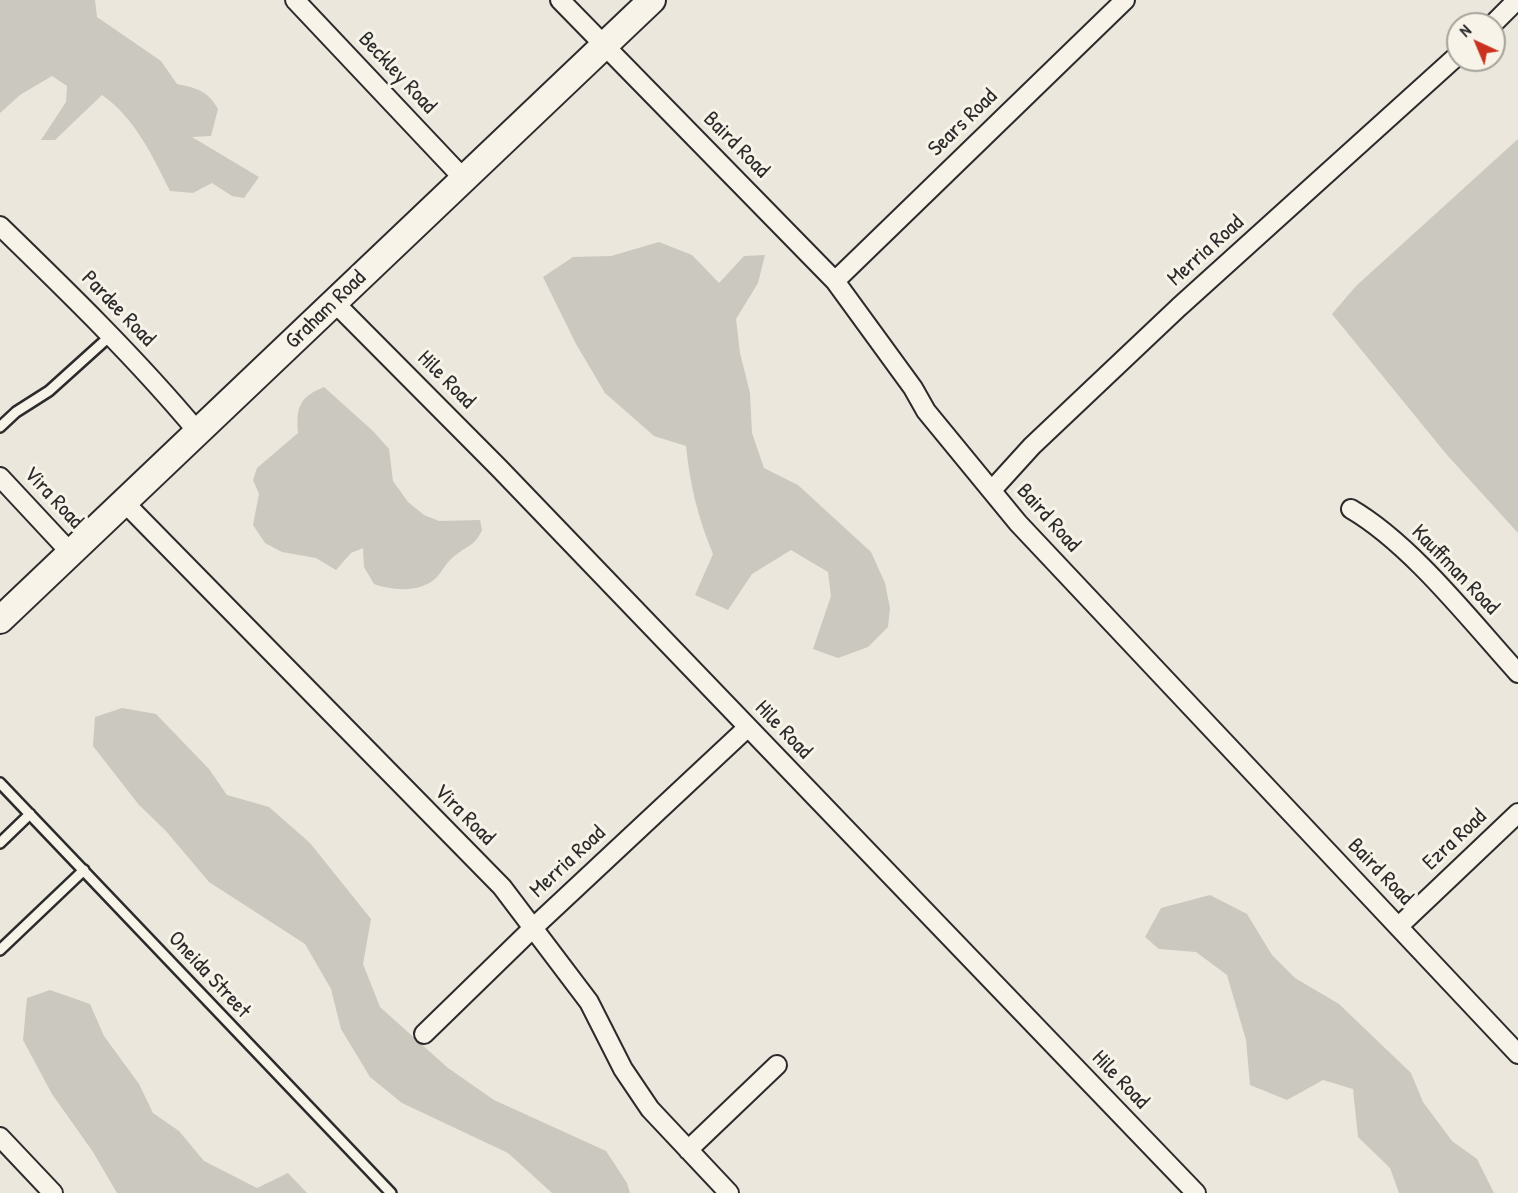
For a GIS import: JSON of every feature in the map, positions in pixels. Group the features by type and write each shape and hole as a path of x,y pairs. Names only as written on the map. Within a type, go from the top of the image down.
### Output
{"main road":[{"name":"Graham Road","path":"0,620 197,430 652,0"}],"street":[{"name":"Beckley Road","path":"295,0 464,178"},
{"name":"Baird Road","path":"560,0 835,280 913,388 926,411 1017,523 1518,1054"},
{"name":"Sears Road","path":"835,280 1125,0"},
{"path":"1505,12 1517,0"},
{"name":"Merria Road","path":"992,490 1032,446 1179,307 1446,66"},
{"name":"Pardee Road","path":"0,226 110,336 197,430"},
{"name":"Hile Road","path":"334,302 499,468 1196,1193"},
{"name":"Vira Road","path":"0,477 70,552"},
{"name":"Vira Road","path":"124,502 502,887 589,1002 636,1090 650,1109 729,1193"},
{"name":"Kauffman Road","path":"1351,508 1374,522 1397,543 1518,673"},
{"name":"Merria Road","path":"424,1034 534,927 747,728"},
{"name":"Ezra Road","path":"1399,926 1518,813"},
{"path":"688,1150 777,1065"},
{"path":"0,1137 53,1193"}],"lane":[{"path":"0,427 16,412 49,391 110,336"},
{"name":"Oneida Street","path":"0,783 391,1193"},
{"path":"0,843 30,814"},
{"path":"0,950 84,870"}],"shaded area":[{"path":"0,0 95,0 97,17 161,61 177,84 201,91 214,103 218,109 211,136 192,137 259,177 244,198 232,196 212,183 193,193 170,191 142,138 114,104 102,95 55,140 41,140 66,102 67,86 52,76 20,95 0,113"},
{"path":"1518,139 1518,533 1447,455 1332,314 1356,286"},
{"path":"659,242 692,255 719,283 744,256 765,255 758,283 736,319 740,353 750,393 752,433 764,468 798,485 871,552 885,583 890,608 888,627 868,647 838,658 813,649 831,596 828,572 791,550 752,574 728,610 695,595 713,554 695,501 686,446 654,436 605,393 576,344 543,277 573,257 611,256"},
{"path":"324,387 373,431 389,449 393,481 408,502 424,515 439,521 480,520 482,530 476,540 453,557 437,577 423,586 398,589 374,584 364,567 363,548 351,553 336,570 316,558 282,552 265,543 253,525 259,494 253,480 257,468 298,433 301,404 309,395"},
{"path":"122,708 156,714 209,769 227,795 269,807 310,843 371,919 363,964 380,1007 448,1068 494,1100 606,1151 627,1183 630,1193 552,1193 508,1153 402,1103 370,1077 341,1029 331,989 305,944 209,882 166,831 139,805 93,746 95,717"},
{"path":"1210,895 1247,914 1272,955 1295,978 1339,1004 1411,1073 1423,1102 1452,1141 1477,1159 1494,1193 1399,1193 1390,1168 1358,1137 1353,1089 1323,1080 1287,1100 1250,1085 1246,1040 1227,975 1196,952 1159,949 1145,937 1161,908"},
{"path":"50,990 90,1004 104,1036 139,1084 153,1113 179,1131 204,1161 257,1188 288,1173 307,1193 117,1193 93,1152 52,1094 23,1040 27,998"}]}
